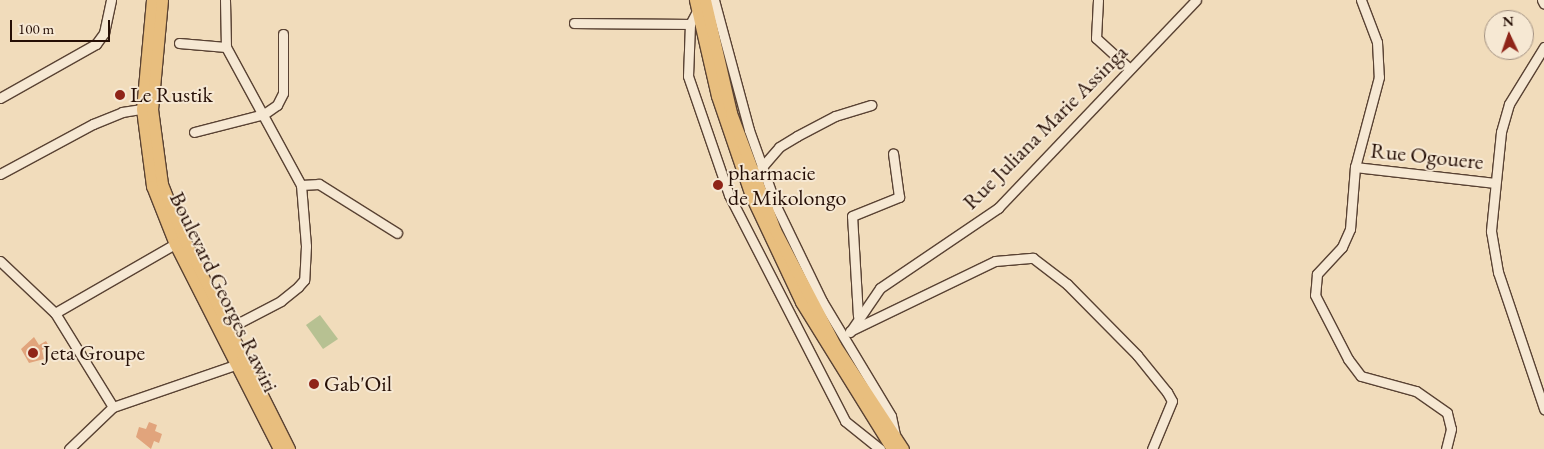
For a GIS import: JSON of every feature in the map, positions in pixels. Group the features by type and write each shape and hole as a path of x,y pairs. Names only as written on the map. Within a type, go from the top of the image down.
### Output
{"main road":[{"name":"Boulevard Georges Rawiri","path":"152,0 142,109 148,172 175,244 279,449"},
{"name":"Boulevard Georges Rawiri","path":"162,0 152,104 158,168 179,229 289,449"},
{"path":"705,0 731,113 775,230 835,345 903,449"},
{"path":"696,5 716,96 758,213 814,327 892,449"}],"street":[{"path":"0,98 96,44 104,33 111,0"},
{"path":"225,0 226,47 302,185 304,280 281,301 229,328"},
{"path":"714,0 761,168 802,262 846,334 892,416 896,438"},
{"path":"1098,0 1096,38 1130,69"},
{"name":"Rue Juliana Marie Assinga","path":"846,334 880,288 987,218 1196,0"},
{"path":"1361,0 1377,42 1380,67 1355,167 1350,229 1342,247 1317,274 1315,295 1348,359 1361,376 1416,391 1447,413 1452,429 1446,449"},
{"path":"1542,0 1544,4"},
{"path":"696,5 690,24 688,76 729,195 845,421 880,449"},
{"path":"574,23 690,24"},
{"path":"194,132 264,114 277,105 283,93 283,34"},
{"path":"179,43 226,47"},
{"path":"1544,47 1509,104 1495,182 1491,231 1498,272 1544,409"},
{"path":"761,168 779,147 797,136 835,116 871,105"},
{"path":"0,174 93,124 122,112 142,109"},
{"path":"858,316 852,216 899,196 893,153"},
{"name":"Rue Ogouere","path":"1355,167 1495,182"},
{"path":"302,185 319,184 396,233"},
{"path":"56,313 175,244"},
{"path":"846,334 995,261 1033,258 1067,284 1149,370 1172,401 1152,449"},
{"path":"0,262 56,313 113,407"},
{"path":"69,449 113,407 235,365"}],"green space":[{"path":"320,315 338,339 323,349 306,325"}],"building":[{"name":"Jeta Groupe","path":"34,337 39,345 46,341 49,346 42,350 44,359 29,363 21,349"},
{"path":"149,422 157,425 155,431 162,434 159,443 154,441 151,449 136,437 139,427 146,429"}],"place":[{"name":"Le Rustik","path":"120,95"},
{"name":"pharmacie de Mikolongo","path":"718,185"},
{"name":"Jeta Groupe","path":"33,353"},
{"name":"Gab'Oil","path":"314,384"}]}
